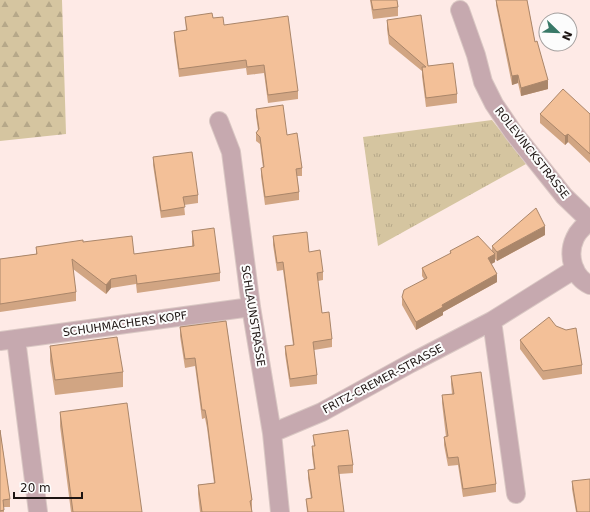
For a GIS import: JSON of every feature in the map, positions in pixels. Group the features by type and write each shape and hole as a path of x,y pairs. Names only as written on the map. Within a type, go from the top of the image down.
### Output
{"street":[{"name":"ROLEVINCKSTRASSE","path":"460,10 476,55 483,82 494,104 513,132 564,196 590,221"},
{"name":"SCHLAUNSTRASSE","path":"219,121 231,152 251,307 272,433 280,512"},
{"path":"590,221 581,228 575,237 571,259 575,270 580,277 590,285"},
{"name":"FRITZ-CREMER-STRASSE","path":"272,433 322,412 492,321 575,270"},
{"name":"SCHUHMACHERS KOPF","path":"8,340 251,307"},
{"path":"492,321 516,494"},
{"path":"8,340 38,512"}],"green space":[{"path":"0,0 62,0 66,134 0,141"},
{"path":"492,120 526,164 378,246 363,137"}],"building":[{"path":"371,0 397,0 398,7 373,10"},
{"path":"496,0 527,0 535,42 537,41 538,52 540,52 548,80 521,88 518,75 512,76"},
{"path":"212,13 213,18 223,17 224,25 288,16 298,91 268,95 264,65 247,67 246,60 179,69 174,32 187,30 185,17"},
{"path":"421,15 428,66 453,63 457,94 426,98 422,67 426,67 389,35 387,20"},
{"path":"563,89 590,114 590,154 568,134 565,136 540,114"},
{"path":"283,105 287,135 297,133 302,168 296,169 299,192 265,197 261,168 264,167 260,137 256,133 259,129 256,109"},
{"path":"192,152 198,195 183,197 185,207 161,211 153,157"},
{"path":"536,208 545,226 497,252 492,246"},
{"path":"214,228 220,273 137,284 136,275 111,279 106,285 72,259 76,292 0,304 0,259 37,254 36,247 83,240 83,242 132,236 134,254 194,246 192,231"},
{"path":"307,232 309,252 320,250 323,272 317,273 322,313 329,312 332,339 313,342 317,375 290,379 285,346 294,345 283,262 277,263 273,236"},
{"path":"478,236 495,254 488,258 497,274 442,305 443,307 416,322 402,297 404,290 427,278 422,268 451,253 450,251"},
{"path":"549,317 556,326 566,330 576,328 582,365 543,371 520,340"},
{"path":"226,321 252,500 250,501 252,512 202,512 198,485 215,483 207,420 205,410 202,410 195,358 185,359 180,327"},
{"path":"117,337 123,372 55,380 50,346"},
{"path":"481,372 496,484 463,489 458,457 448,458 444,437 448,436 442,395 454,394 451,376"},
{"path":"127,403 142,512 73,512 60,412"},
{"path":"0,430 10,499 3,500 4,510 0,511"},
{"path":"348,430 353,465 338,466 344,512 308,512 306,499 312,498 308,470 315,469 312,446 315,446 313,435"},
{"path":"590,479 590,512 577,512 572,481"}]}
